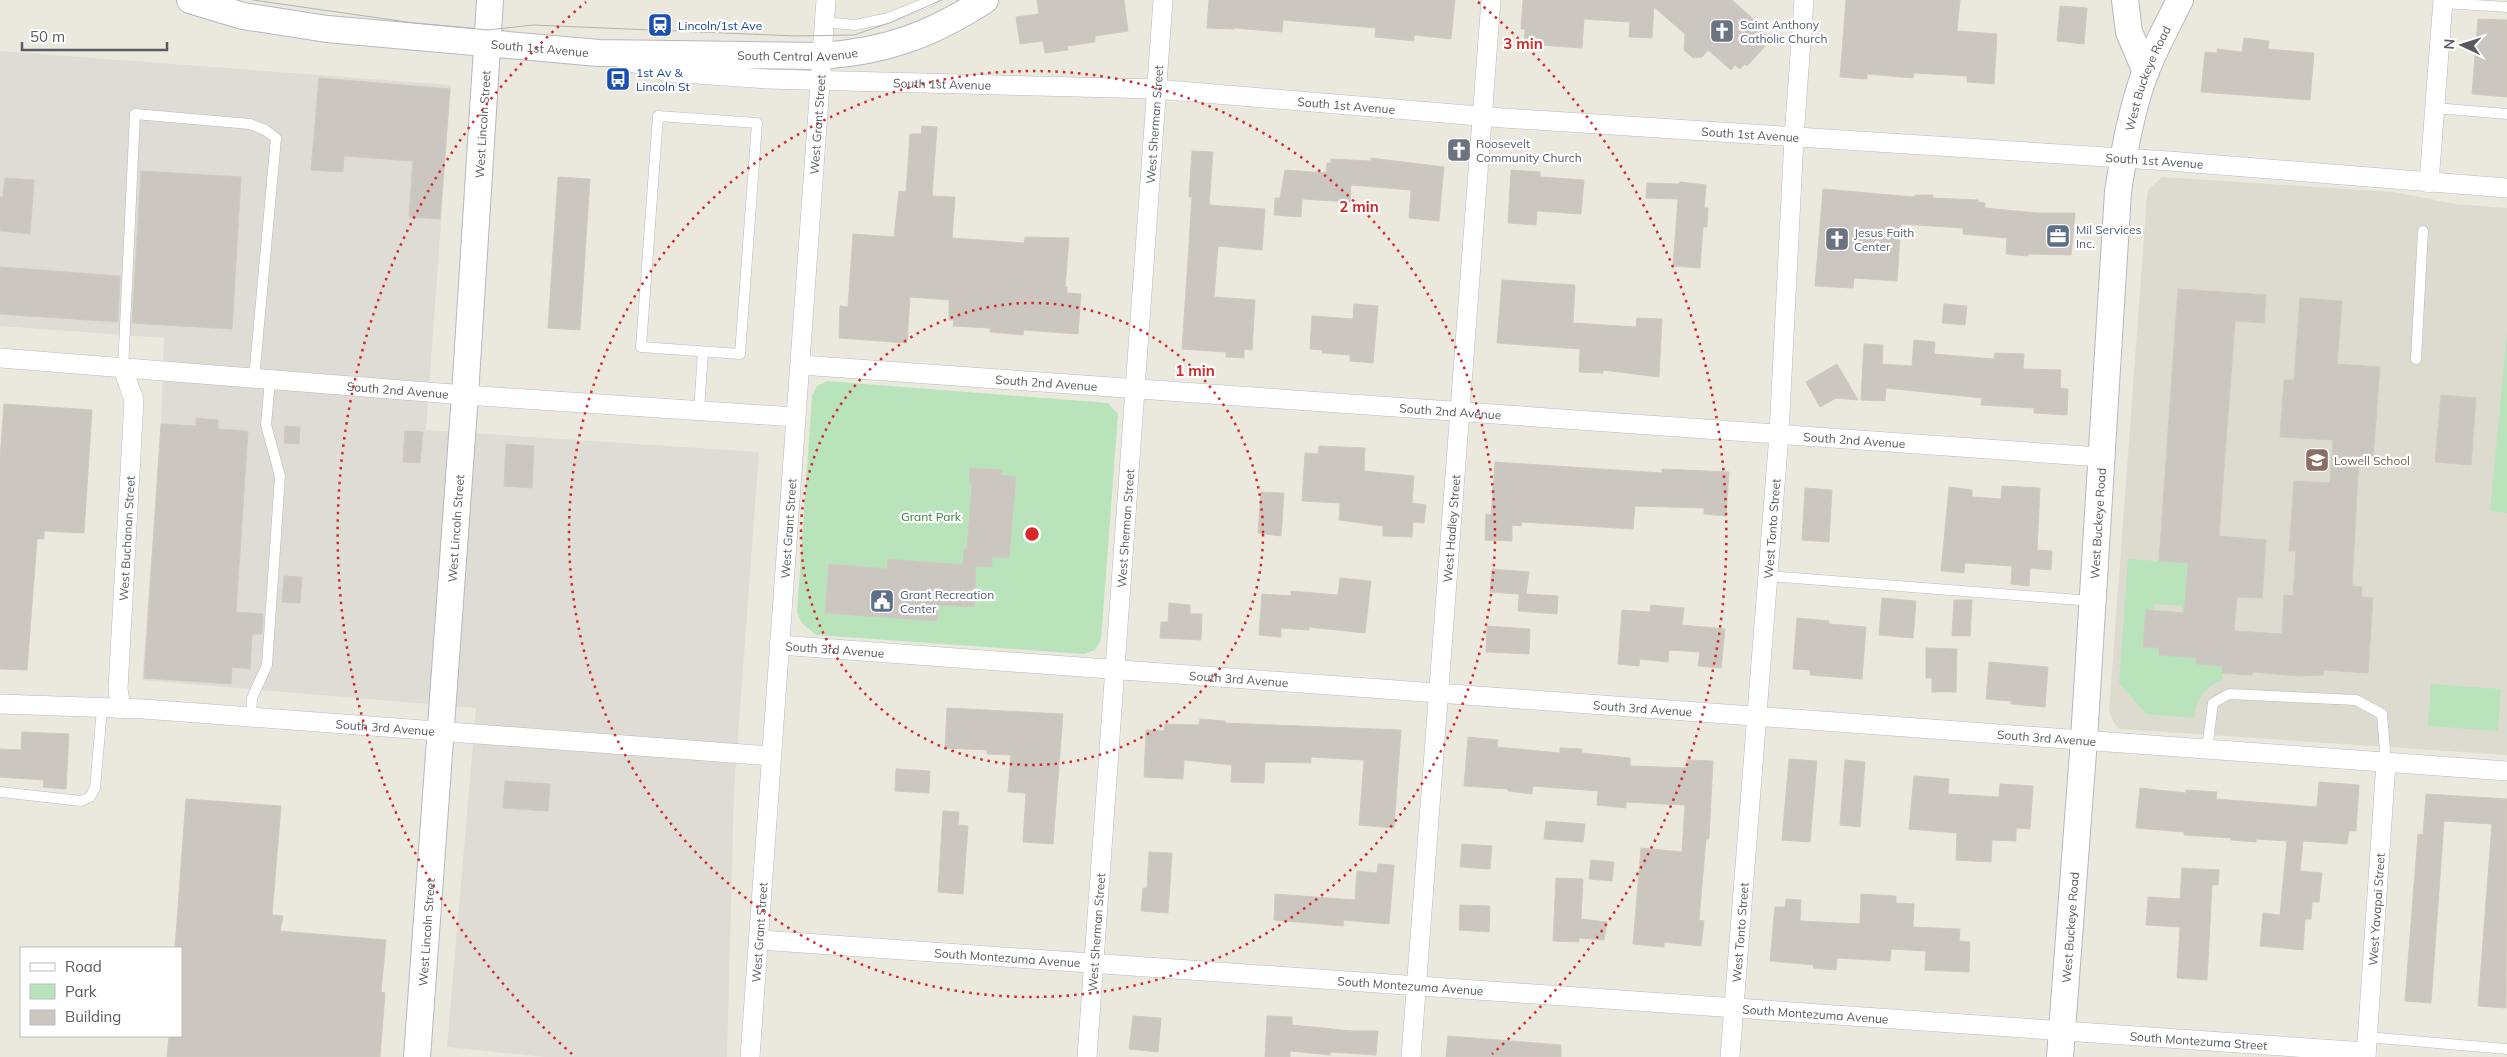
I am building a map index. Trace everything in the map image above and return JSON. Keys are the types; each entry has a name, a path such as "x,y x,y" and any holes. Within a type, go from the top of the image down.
{"main road":[{"name":"South 1st Avenue","path":"190,0 243,16 328,29 599,54"},
{"name":"West Lincoln Street","path":"417,1057 439,732 465,395 490,0"},
{"name":"South Central Avenue","path":"599,54 821,68 852,54 896,45 952,22 985,0"},
{"path":"2125,0 2129,32 2146,72"},
{"name":"West Buckeye Road","path":"2060,1057 2084,739 2100,456 2118,202 2123,159 2134,109 2146,72 2180,0"}],"street":[{"name":"West Grant Street","path":"750,1057 760,940 771,756 795,417 801,365 826,0"},
{"name":"West Sherman Street","path":"1087,1057 1163,0"},
{"name":"West Hadley Street","path":"1411,1057 1436,693 1461,412 1491,0"},
{"name":"West Tonto Street","path":"1730,1057 1779,434 1794,138 1804,0"},
{"path":"2430,183 2443,2"},
{"name":"South 1st Avenue","path":"821,68 1156,89 1483,117 2123,159 2507,188"},
{"name":"South 2nd Avenue","path":"0,358 465,395 795,417"},
{"name":"South 2nd Avenue","path":"801,365 1136,390 2100,456"},
{"name":"West Buchanan Street","path":"121,709 118,689 134,400 123,369"},
{"name":"South 3rd Avenue","path":"779,645 2507,771"},
{"name":"South 3rd Avenue","path":"0,704 251,717 771,756"},
{"name":"West Yavapai Street","path":"2366,1049 2386,762"},
{"name":"South Montezuma Avenue","path":"760,940 2062,1030"},
{"name":"South Montezuma Street","path":"2062,1030 2366,1049"}],"lane":[{"path":"824,22 855,25 890,18 933,0"},
{"path":"2443,2 2507,7"},
{"path":"2435,108 2507,114"},
{"path":"123,369 135,114 250,124 265,130 276,138 262,379 266,425 280,476 267,665 252,698 251,717"},
{"path":"658,116 757,123 740,354 703,352 641,347 658,116"},
{"path":"2416,359 2423,231"},
{"path":"699,411 703,352"},
{"path":"1767,576 2092,602"},
{"path":"2207,748 2214,703 2229,694 2356,700 2382,714 2386,762"},
{"path":"0,792 81,801 90,797 95,788 102,709"},
{"path":"2366,1049 2507,1049"}],"shaded area":[{"path":"0,51 451,85 426,430 759,452 734,791 727,1057 544,1057 447,1047 476,708 142,680 161,428 164,338 0,326"},
{"name":"Lowell School","path":"2162,177 2394,192 2455,204 2507,208 2507,755 2120,729 2114,723 2109,712 2147,196 2149,189"}],"green space":[{"path":"2507,333 2507,513 2490,511"},
{"name":"Grant Park","path":"827,381 1108,403 1118,414 1101,640 1095,650 1084,654 816,635 802,623 797,612 812,396 817,386"},
{"path":"2128,559 2188,563 2185,593 2209,595 2202,614 2182,613 2182,606 2154,604 2159,655 2196,657 2196,664 2223,666 2222,680 2202,694 2194,718 2146,714 2119,683"},
{"path":"2431,684 2501,689 2498,731 2428,726"}],"building":[{"path":"1037,0 1124,0 1128,31 1095,36 1095,42 1067,46 1068,50 1045,53 1043,41 1020,44 1016,17 1039,14"},
{"path":"1209,0 1455,0 1451,39 1414,35 1414,41 1375,37 1376,28 1283,20 1282,32 1207,28"},
{"path":"1523,0 1732,0 1759,24 1757,27 1768,37 1763,43 1766,45 1747,66 1745,64 1740,69 1735,65 1731,70 1708,50 1702,57 1693,58 1684,50 1685,34 1654,7 1652,38 1629,37 1630,22 1584,19 1582,48 1524,44 1525,29 1521,29"},
{"path":"1846,0 1960,0 1957,31 1997,34 1994,84 1967,82 1967,76 1914,73 1913,78 1867,74 1867,79 1840,77"},
{"path":"2060,6 2087,8 2084,44 2057,41"},
{"path":"2478,19 2507,20 2507,97 2472,94"},
{"path":"2244,38 2269,41 2268,49 2314,53 2310,100 2201,92 2205,52 2217,53 2217,49 2242,52"},
{"path":"319,78 450,89 440,219 409,217 413,161 344,156 343,172 311,170"},
{"path":"922,126 937,127 932,196 955,197 952,238 1024,243 1025,237 1069,238 1065,287 1067,287 1067,293 1081,294 1078,334 1024,330 1023,335 990,332 990,328 953,326 954,320 949,320 949,300 910,297 907,343 839,338 840,306 848,307 853,234 894,237 899,191 906,192 910,134 921,134"},
{"path":"1192,151 1213,152 1209,205 1265,209 1262,250 1218,246 1214,297 1255,300 1252,350 1244,349 1244,358 1226,357 1226,352 1182,349 1192,197 1189,197"},
{"path":"1371,158 1444,167 1439,221 1409,218 1411,190 1351,185 1350,202 1302,199 1301,217 1274,215 1275,198 1280,198 1285,170 1326,173 1327,163 1331,163 1331,159 1371,161"},
{"path":"1511,170 1540,172 1540,177 1584,180 1581,214 1537,211 1536,225 1508,223"},
{"path":"141,171 241,177 232,329 132,323"},
{"path":"558,177 590,179 580,330 548,328"},
{"path":"5,178 34,180 30,234 0,231 0,197 3,197"},
{"path":"1680,182 1706,185 1704,208 1708,208 1707,227 1703,227 1700,268 1673,266 1678,199 1646,198 1647,183 1679,184"},
{"path":"1823,189 1914,197 1915,195 1933,195 1933,198 1978,200 1978,202 1985,203 1985,208 2037,213 2075,213 2071,255 2028,254 2028,256 2006,254 2007,238 1963,234 1963,228 1901,224 1897,281 1854,278 1853,288 1815,286"},
{"path":"0,267 120,276 118,322 0,314"},
{"path":"1502,280 1575,285 1573,323 1636,327 1637,318 1662,319 1659,377 1603,370 1603,373 1579,372 1580,349 1497,343"},
{"path":"2178,289 2266,295 2264,323 2235,321 2219,536 2266,540 2262,598 2237,597 2234,631 2282,634 2284,595 2293,596 2296,551 2289,551 2294,481 2330,483 2333,440 2280,437 2284,380 2294,380 2300,298 2342,301 2337,364 2380,367 2373,457 2359,456 2352,586 2362,587 2361,597 2373,598 2368,673 2324,670 2323,675 2298,676 2253,672 2252,675 2222,673 2223,666 2196,664 2196,658 2159,655 2159,648 2143,647 2146,610 2184,613 2188,563 2159,561"},
{"path":"1354,304 1378,306 1373,363 1350,361 1350,355 1322,353 1323,350 1310,349 1312,316 1353,319"},
{"path":"1944,304 1967,306 1965,325 1942,323"},
{"path":"1914,340 1935,342 1934,354 1994,359 1995,353 2024,354 2023,369 2061,370 2060,388 2068,389 2067,415 2034,413 2034,408 1981,405 1982,398 1886,388 1885,401 1861,400 1864,344 1883,345 1882,364 1912,366"},
{"path":"1837,364 1858,400 1836,398 1820,407 1806,382"},
{"path":"2441,395 2476,398 2471,465 2435,462"},
{"path":"4,404 92,410 84,533 44,531 44,539 37,539 27,670 0,669 0,459"},
{"path":"196,418 218,420 218,429 248,431 236,612 263,614 262,634 252,634 250,669 232,667 231,684 144,678 161,424 196,426"},
{"path":"285,426 300,427 299,444 284,443"},
{"path":"405,431 423,432 420,463 403,462"},
{"path":"506,444 534,446 532,488 504,486"},
{"path":"1319,446 1365,448 1364,471 1414,476 1412,503 1426,505 1424,523 1413,522 1412,537 1383,536 1383,526 1339,520 1340,503 1302,501 1305,453 1318,454"},
{"path":"1495,462 1662,473 1662,469 1729,472 1726,516 1704,514 1704,508 1635,506 1633,529 1522,522 1521,526 1512,525 1512,541 1485,540 1486,514 1491,515"},
{"path":"970,468 1002,470 1001,475 1016,477 1009,558 992,557 992,567 976,566 974,607 938,605 937,621 825,613 829,564 887,569 888,559 963,565 964,549 967,549 972,483 969,483"},
{"path":"2002,486 2040,488 2037,550 2052,551 2051,570 2030,568 2029,586 2011,584 2012,566 1965,563 1964,573 1941,571 1949,487 1972,490 1972,497 2001,499"},
{"path":"1805,488 1832,490 1829,542 1802,540"},
{"path":"1261,492 1284,493 1281,536 1258,533"},
{"path":"1492,569 1529,572 1526,594 1558,596 1557,614 1518,611 1519,594 1490,592"},
{"path":"284,576 302,577 300,603 282,602"},
{"path":"1340,578 1371,581 1365,633 1309,627 1309,630 1281,628 1281,637 1259,635 1262,594 1291,596 1291,591 1338,595"},
{"path":"1882,598 1916,601 1913,638 1879,635"},
{"path":"1954,600 1972,600 1970,636 1952,636"},
{"path":"1169,603 1190,605 1190,614 1202,614 1201,640 1160,638 1161,622 1168,622"},
{"path":"1651,605 1684,608 1682,625 1725,629 1721,668 1698,666 1700,652 1669,650 1668,662 1640,659 1639,666 1618,664 1622,610 1650,612"},
{"path":"1797,618 1829,621 1829,624 1866,627 1862,679 1810,675 1810,670 1793,669"},
{"path":"1487,626 1530,629 1529,654 1486,652"},
{"path":"1926,648 1957,649 1956,692 1932,692 1932,678 1926,678"},
{"path":"1989,662 2048,667 2045,707 2011,704 2011,701 1986,699"},
{"path":"947,708 1063,714 1053,844 1023,842 1026,793 1008,792 1011,755 987,754 987,750 945,748"},
{"path":"1200,719 1225,721 1225,723 1401,730 1394,828 1359,825 1364,760 1311,757 1311,763 1265,762 1264,783 1231,782 1232,765 1184,760 1183,779 1144,777 1146,730 1164,731 1165,724 1199,725"},
{"path":"22,732 69,734 66,789 43,787 44,780 0,777 0,749 21,750"},
{"path":"1468,737 1498,740 1497,747 1560,753 1560,748 1582,749 1582,753 1630,758 1630,766 1687,768 1687,760 1713,761 1709,839 1706,839 1699,920 1704,921 1701,946 1664,942 1664,947 1633,944 1641,848 1682,852 1685,805 1626,802 1626,808 1597,805 1598,791 1533,786 1532,794 1508,791 1508,789 1464,786"},
{"path":"1789,759 1817,761 1810,842 1782,840"},
{"path":"1845,760 1865,762 1860,827 1840,825"},
{"path":"896,769 930,771 929,793 895,791"},
{"path":"1914,776 1949,779 1948,794 1999,797 2000,784 2033,786 2030,829 2016,828 2016,841 1992,840 1991,862 1956,860 1957,833 1909,829"},
{"path":"505,781 550,784 548,811 503,808"},
{"path":"2319,782 2359,785 2356,831 2349,831 2347,844 2303,841 2300,871 2322,873 2319,902 2312,902 2311,919 2305,919 2303,950 2260,946 2263,913 2280,915 2287,841 2256,839 2256,842 2231,840 2231,838 2184,835 2184,832 2136,828 2140,788 2186,793 2186,790 2217,792 2216,799 2317,807"},
{"path":"2426,794 2507,799 2506,1008 2478,1006 2492,824 2444,821 2431,1003 2405,1001 2418,834 2423,835"},
{"path":"186,799 281,806 272,915 283,916 280,931 386,940 381,992 385,993 380,1057 167,1057 169,1037 182,1037 182,947 175,947"},
{"path":"943,811 959,812 958,825 968,826 963,894 938,892"},
{"path":"1546,821 1585,824 1583,842 1544,839"},
{"path":"1462,844 1492,846 1490,869 1460,867"},
{"path":"1149,852 1172,853 1168,913 1141,911 1143,888 1147,888"},
{"path":"1591,860 1614,862 1612,881 1589,879"},
{"path":"1378,864 1394,865 1389,924 1344,920 1343,926 1274,920 1275,894 1355,900 1357,871 1377,873"},
{"path":"2182,868 2219,870 2218,885 2212,885 2207,980 2177,978 2180,927 2146,925 2148,897 2180,899"},
{"path":"1556,878 1583,879 1581,919 1607,922 1604,940 1579,938 1579,942 1553,941"},
{"path":"1861,894 1896,896 1896,903 1914,904 1913,927 1960,929 1959,941 1970,942 1969,972 1925,970 1926,951 1891,949 1890,961 1837,958 1836,970 1813,968 1814,965 1770,961 1775,907 1785,907 1786,899 1801,900 1800,921 1860,924"},
{"path":"1460,905 1490,906 1489,932 1459,930"},
{"path":"1133,1016 1161,1018 1158,1052 1129,1049"},
{"path":"1267,1016 1292,1017 1292,1025 1352,1031 1378,1031 1376,1055 1330,1052 1330,1055 1290,1051 1290,1057 1265,1057"},
{"path":"1448,1036 1561,1045 1561,1057 1446,1057"}],"tram line":[{"path":"253,0 414,23 488,30 533,25 795,36 854,35 889,23 942,0"}],"place":[{"name":"Lincoln/1st Ave","path":"660,25"},
{"name":"Saint Anthony Catholic Church","path":"1722,31"},
{"name":"1st Av & Lincoln St","path":"618,79"},
{"name":"Roosevelt Community Church","path":"1459,150"},
{"name":"Mil Services Inc.","path":"2058,236"},
{"name":"Jesus Faith Center","path":"1837,239"},
{"name":"Lowell School","path":"2317,460"},
{"name":"Grant Recreation Center","path":"882,601"}]}
